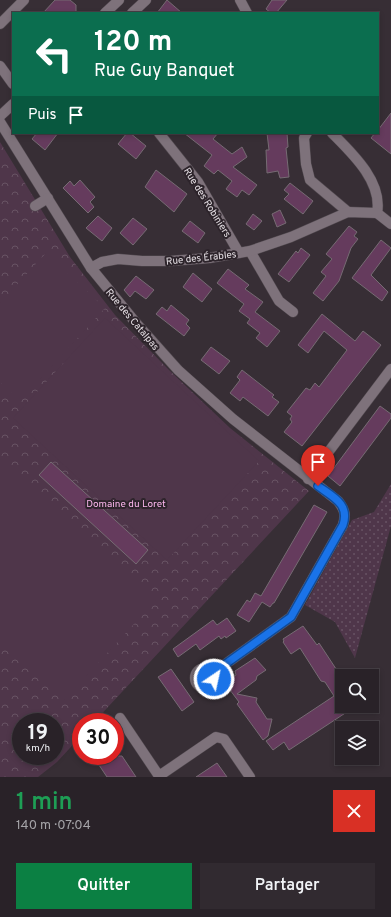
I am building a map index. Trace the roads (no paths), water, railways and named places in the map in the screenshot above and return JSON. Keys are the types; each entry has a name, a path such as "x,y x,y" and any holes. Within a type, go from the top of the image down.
{"street":[{"path":"0,24 24,0"},
{"path":"107,12 119,0"},
{"path":"133,12 146,0"},
{"path":"240,0 246,12"},
{"path":"0,66 12,83"},
{"path":"0,116 12,105"},
{"name":"Rue des Catalpas","path":"0,122 11,132"},
{"name":"Rue des Catalpas","path":"12,134 48,198 92,268 136,323 178,370 233,419 338,501 344,508 346,517 343,525 291,617 213,673"},
{"name":"Rue des Robiniers","path":"160,134 198,182 239,253"},
{"path":"307,134 304,138 306,164 310,180 348,212"},
{"path":"333,134 364,169 374,190 378,204 377,213 391,224"},
{"path":"35,206 48,198"},
{"name":"Rue des Érables","path":"92,268 102,262 118,260 170,261 209,258 250,251 291,237 348,212 377,213"},
{"path":"250,251 279,300 293,312"},
{"path":"308,479 391,369"},
{"path":"124,724 159,776 216,737 224,739 250,777"}],"park label":[{"name":"Domaine du Loret","path":"126,503"}]}
